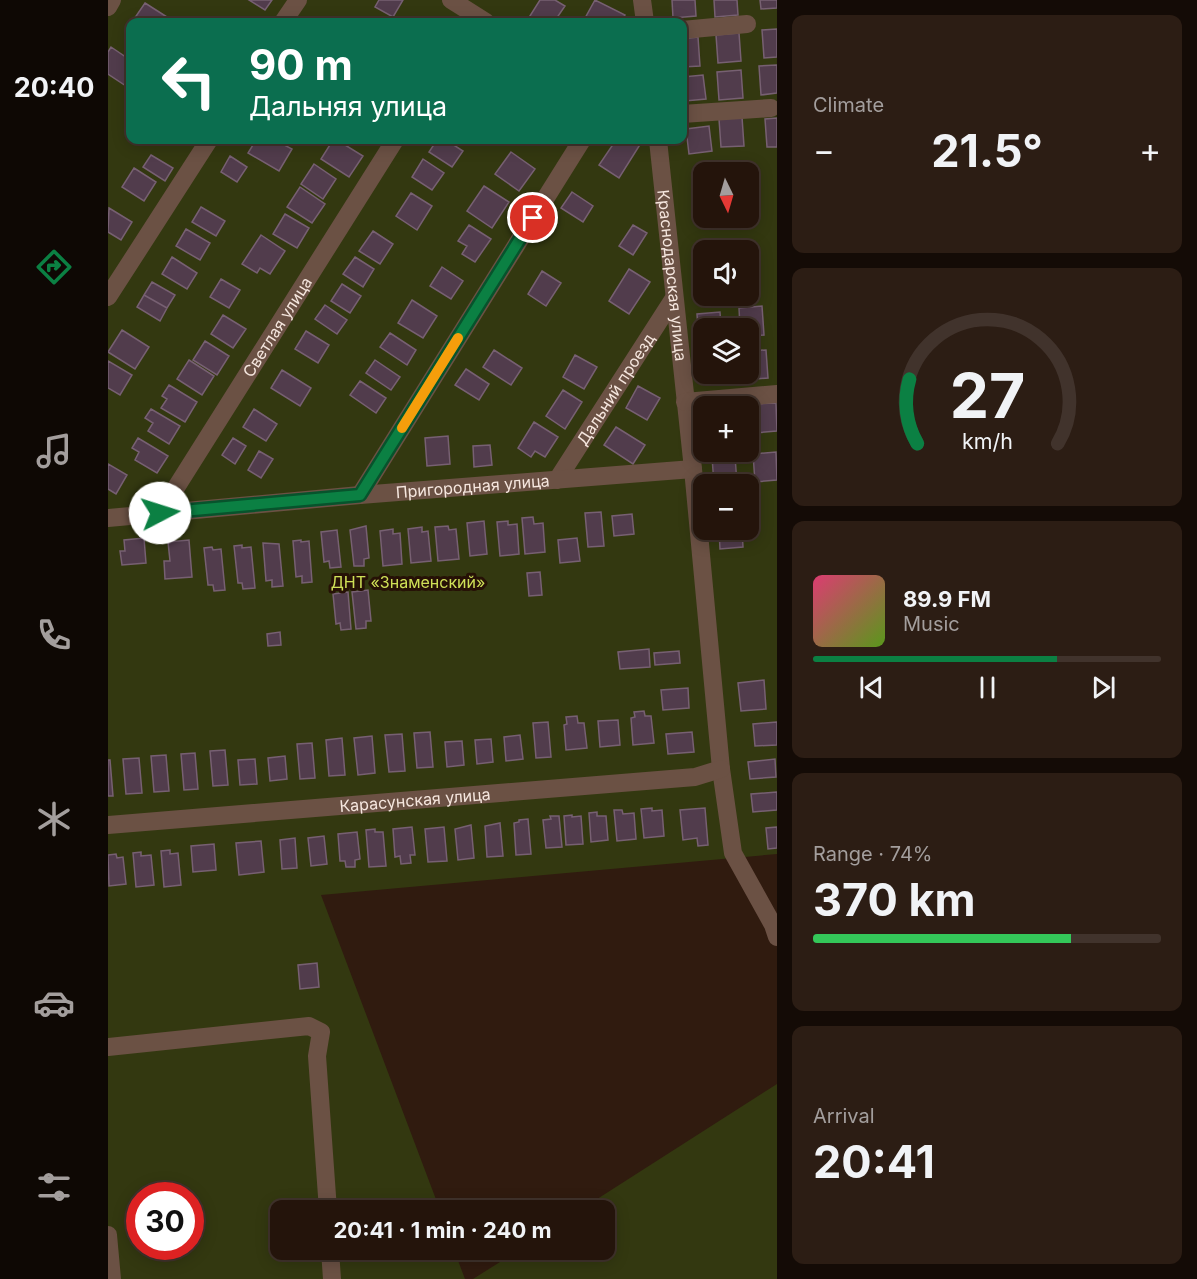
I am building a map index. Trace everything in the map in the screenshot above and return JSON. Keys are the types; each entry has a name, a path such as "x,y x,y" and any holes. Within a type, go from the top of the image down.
{"street":[{"path":"108,7 112,0"},
{"path":"286,18 298,0"},
{"path":"451,0 474,18"},
{"path":"642,0 644,18"},
{"path":"687,30 747,24"},
{"path":"687,114 771,108"},
{"path":"108,297 206,144"},
{"name":"Светлая улица","path":"160,513 392,144"},
{"path":"360,495 579,144"},
{"name":"Краснодарская улица","path":"658,144 693,469 721,769 733,854 773,925 777,937"},
{"name":"Дальний проезд","path":"557,480 674,298"},
{"path":"685,402 777,394"},
{"name":"Пригородная улица","path":"108,518 360,495 693,469"},
{"name":"Карасунская улица","path":"108,825 695,777 721,769"},
{"path":"108,1047 309,1026 321,1032 317,1056 327,1200"},
{"path":"108,1235 112,1279"},
{"path":"331,1260 332,1279"}],"green space":[{"name":"ДНТ «Знаменский»","path":"108,0 777,0 777,854 321,895 436,1200 270,1200 270,1260 458,1260 465,1279 108,1279"},
{"path":"777,1084 777,1279 473,1279 503,1260 615,1260 615,1200 596,1200"}],"building":[{"path":"249,0 272,0 265,10"},
{"path":"379,0 403,0 393,17 375,7"},
{"path":"540,0 555,0 565,6 557,18 529,18"},
{"path":"595,0 625,15 623,18 585,18"},
{"path":"672,0 695,0 696,16 673,18"},
{"path":"714,0 737,0 738,15 715,17"},
{"path":"760,0 777,0 777,8 761,9"},
{"path":"145,3 167,17 166,18 135,18"},
{"path":"777,29 777,57 764,58 762,30"},
{"path":"739,33 741,61 718,63 716,35"},
{"path":"698,37 700,66 687,67 687,38"},
{"path":"111,47 126,57 126,86 108,74 108,52"},
{"path":"777,65 777,93 761,95 759,66"},
{"path":"741,70 743,98 719,100 717,72"},
{"path":"703,75 706,99 687,101 687,77"},
{"path":"742,117 744,146 721,147 719,119"},
{"path":"777,118 777,147 767,147 765,119"},
{"path":"709,126 712,151 689,154 687,129"},
{"path":"254,144 283,144 292,149 279,171 248,153"},
{"path":"330,144 344,144 363,156 349,177 321,159"},
{"path":"434,144 452,144 463,151 452,167 429,152"},
{"path":"613,144 640,144 619,178 599,165"},
{"path":"511,152 535,169 519,191 495,174"},
{"path":"151,155 173,168 165,181 143,167"},
{"path":"230,156 247,167 237,182 221,172"},
{"path":"423,159 444,173 432,190 412,177"},
{"path":"314,164 336,179 323,199 301,184"},
{"path":"134,168 156,182 144,201 122,187"},
{"path":"484,186 509,202 492,228 467,211"},
{"path":"300,187 325,204 312,223 287,207"},
{"path":"572,192 593,206 583,222 561,208"},
{"path":"411,193 432,206 417,230 396,216"},
{"path":"201,207 225,221 216,236 192,222"},
{"path":"109,208 132,222 121,240 108,232"},
{"path":"285,214 309,228 297,248 273,234"},
{"path":"469,225 491,239 475,262 462,254 467,246 458,241"},
{"path":"633,225 647,233 633,255 619,246"},
{"path":"186,229 210,243 200,260 176,246"},
{"path":"373,231 393,244 380,264 359,251"},
{"path":"261,235 285,251 270,274 260,268 257,273 242,264"},
{"path":"172,257 197,273 187,289 162,274"},
{"path":"355,257 374,269 363,287 343,274"},
{"path":"442,267 463,281 451,299 430,286"},
{"path":"629,269 650,282 629,314 609,301"},
{"path":"542,271 561,283 546,306 528,294"},
{"path":"221,279 240,290 229,308 210,297"},
{"path":"152,282 175,295 167,308 144,295"},
{"path":"342,284 361,296 350,313 331,301"},
{"path":"144,295 167,308 160,321 137,307"},
{"path":"412,300 437,316 423,338 398,323"},
{"path":"325,305 347,320 337,334 315,319"},
{"path":"762,306 764,335 759,335 759,318 740,318 739,308"},
{"path":"720,312 720,318 697,318 697,314"},
{"path":"223,315 246,329 233,348 211,334"},
{"path":"122,330 149,347 135,369 108,352"},
{"path":"306,331 329,345 318,363 295,349"},
{"path":"390,333 416,350 407,365 380,347"},
{"path":"205,341 229,356 217,375 193,360"},
{"path":"494,350 522,368 511,385 483,367"},
{"path":"759,350 766,350 768,378 759,379"},
{"path":"575,355 597,367 584,389 563,377"},
{"path":"189,360 214,376 202,395 177,379"},
{"path":"375,360 400,377 391,390 366,373"},
{"path":"108,361 132,375 120,395 108,388"},
{"path":"466,369 489,384 479,400 455,385"},
{"path":"282,370 311,388 300,406 271,388"},
{"path":"360,381 386,398 376,413 350,395"},
{"path":"169,385 197,402 185,422 161,408 167,399 162,396"},
{"path":"638,386 660,398 647,420 626,408"},
{"path":"563,390 582,402 565,429 546,416"},
{"path":"776,403 777,431 759,433 759,404"},
{"path":"151,409 180,426 169,444 148,431 153,423 145,418"},
{"path":"254,409 277,424 266,441 243,427"},
{"path":"534,422 558,437 545,457 535,451 531,457 518,448"},
{"path":"616,427 645,445 633,464 604,445"},
{"path":"448,436 450,464 427,466 425,438"},
{"path":"138,438 168,456 157,473 135,460 139,452 132,448"},
{"path":"233,438 246,446 235,464 222,455"},
{"path":"490,445 492,465 474,467 473,446"},
{"path":"259,451 273,459 261,478 248,470"},
{"path":"776,452 777,480 759,482 759,474 754,474 754,462 759,462 759,453"},
{"path":"712,462 735,462 736,474 713,474"},
{"path":"108,464 127,475 116,494 108,489"},
{"path":"601,512 604,546 588,547 585,513"},
{"path":"632,514 634,534 614,536 612,516"},
{"path":"533,517 534,524 543,523 545,552 525,554 522,518"},
{"path":"484,521 487,554 470,556 467,523"},
{"path":"508,521 508,525 517,524 519,554 500,556 497,522"},
{"path":"366,526 369,558 364,559 364,566 354,566 350,530"},
{"path":"448,526 449,530 456,529 459,559 438,561 435,527"},
{"path":"422,527 422,532 428,531 431,561 411,563 408,529"},
{"path":"393,529 393,534 400,533 402,564 383,566 380,531"},
{"path":"337,530 341,567 330,568 329,561 324,562 321,532"},
{"path":"144,538 146,563 122,565 120,551 125,551 124,540"},
{"path":"577,538 580,561 560,563 558,540"},
{"path":"189,540 192,577 165,579 164,561 170,561 168,542"},
{"path":"301,540 301,542 309,541 312,582 302,583 302,576 296,577 293,541"},
{"path":"720,540 743,540 743,547 720,549"},
{"path":"263,543 279,544 283,586 272,587 272,580 266,581"},
{"path":"242,545 242,548 251,547 255,588 243,589 242,583 238,583 234,546"},
{"path":"212,547 213,550 221,549 225,590 214,591 213,585 208,585 204,548"},
{"path":"540,572 542,595 529,596 527,573"},
{"path":"368,590 371,621 366,621 366,628 356,629 352,592"},
{"path":"348,592 351,629 341,630 340,623 336,624 333,594"},
{"path":"280,632 281,645 268,646 267,634"},
{"path":"649,649 650,667 620,669 618,652"},
{"path":"679,651 680,663 655,665 654,653"},
{"path":"764,680 766,709 741,711 738,683"},
{"path":"688,688 689,708 663,710 661,690"},
{"path":"644,711 645,716 651,716 654,743 633,745 631,718 635,717 634,712"},
{"path":"577,716 578,723 584,723 587,748 566,750 564,725 567,724 566,717"},
{"path":"618,720 620,745 600,747 598,721"},
{"path":"548,722 551,757 536,758 533,723"},
{"path":"777,722 777,745 755,746 753,724"},
{"path":"430,732 433,767 417,768 414,733"},
{"path":"692,732 694,752 668,754 666,734"},
{"path":"402,734 405,771 389,772 385,735"},
{"path":"520,735 523,759 506,761 504,737"},
{"path":"372,736 375,773 358,775 354,738"},
{"path":"342,738 345,775 329,776 326,740"},
{"path":"491,739 493,762 477,764 475,740"},
{"path":"462,741 464,765 447,767 445,742"},
{"path":"312,743 315,778 300,779 297,744"},
{"path":"225,750 228,785 213,786 210,751"},
{"path":"195,753 198,789 184,790 181,754"},
{"path":"166,755 169,791 154,792 151,756"},
{"path":"285,756 287,779 270,781 268,758"},
{"path":"139,758 142,793 126,794 123,759"},
{"path":"255,759 257,784 240,785 238,760"},
{"path":"775,759 776,777 750,779 748,762"},
{"path":"108,760 110,760 113,796 108,796"},
{"path":"777,792 777,810 753,812 751,794"},
{"path":"652,808 652,811 662,810 664,836 644,838 641,809"},
{"path":"705,808 708,845 698,846 697,838 683,840 680,810"},
{"path":"614,810 622,810 623,814 634,813 636,839 617,841"},
{"path":"597,812 597,816 606,816 608,840 591,842 589,813"},
{"path":"572,815 572,817 581,816 583,844 566,845 564,816"},
{"path":"550,816 559,816 562,847 546,848 543,820 551,819"},
{"path":"528,819 531,854 516,855 514,823"},
{"path":"500,823 503,856 487,857 485,826"},
{"path":"471,825 474,858 458,860 455,829"},
{"path":"412,827 415,855 410,855 411,863 401,864 400,856 395,857 393,829"},
{"path":"444,827 447,861 428,862 425,829"},
{"path":"777,827 777,848 768,849 766,828"},
{"path":"375,829 375,832 383,832 386,866 369,867 366,830"},
{"path":"357,832 360,859 355,860 355,867 346,867 345,861 340,861 338,834"},
{"path":"324,836 327,864 311,866 308,838"},
{"path":"295,838 297,868 282,869 280,840"},
{"path":"261,841 264,872 239,875 236,843"},
{"path":"214,844 216,870 193,872 191,846"},
{"path":"170,850 170,854 178,853 181,885 164,887 161,851"},
{"path":"141,852 141,856 151,855 154,885 136,887 133,853"},
{"path":"116,854 117,858 123,857 126,884 109,886 108,855"},
{"path":"317,963 319,987 300,989 298,965"}],"slow traffic":[{"path":"402,428 458,338"}],"route":[{"path":"160,513 360,495 533,218"}]}
